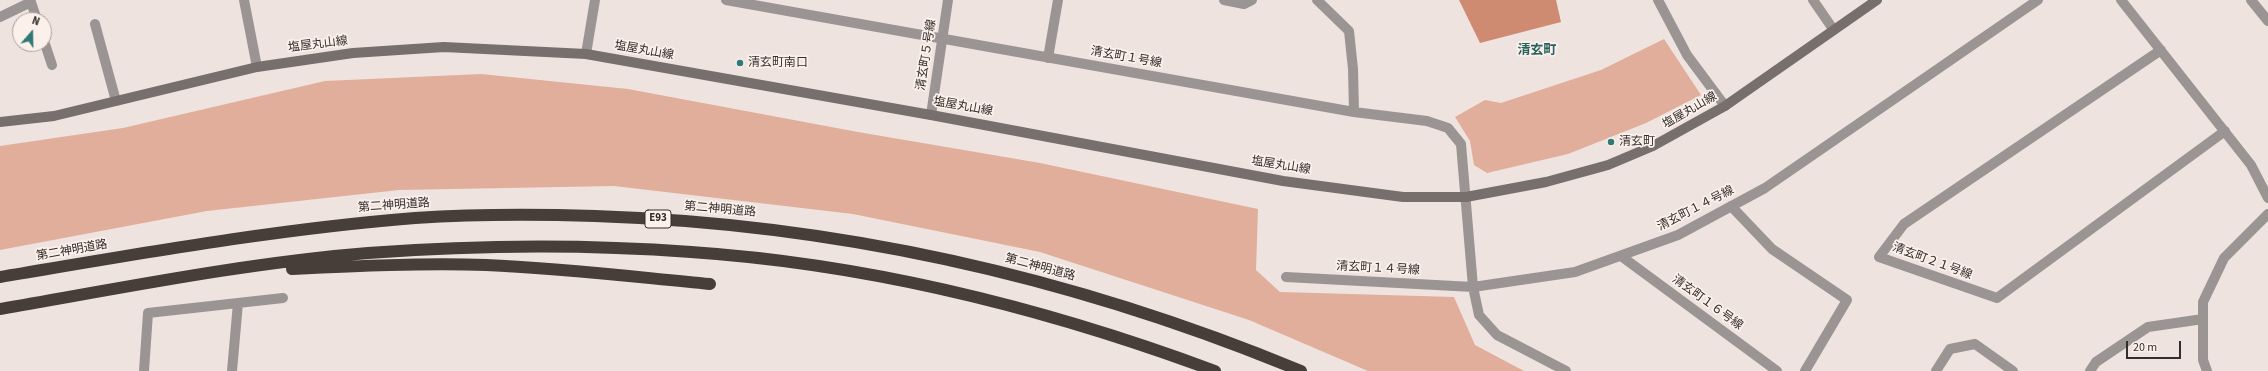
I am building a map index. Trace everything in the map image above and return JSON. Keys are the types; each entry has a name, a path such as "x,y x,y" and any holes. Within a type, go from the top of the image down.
{"highway":[{"name":"第二神明道路","path":"0,277 276,232 419,218 565,215 706,222 785,231 870,244 948,259 1020,276 1105,299 1196,330 1300,371"},
{"path":"0,309 208,274 366,254 458,248 540,246 693,252 833,269 935,288 1090,328 1216,371"},
{"path":"208,274 361,266 485,265 539,268 710,284"}],"street":[{"path":"244,0 257,67"},
{"path":"586,54 595,0"},
{"name":"清玄町１号線","path":"726,0 1354,112 1427,121 1448,128 1461,144 1473,286 1479,315 1497,335 1566,371"},
{"name":"清玄町５号線","path":"931,115 948,0"},
{"path":"1048,58 1058,0"},
{"path":"1224,0 1244,4 1252,0"},
{"path":"1317,0 1349,31 1353,68 1354,112"},
{"path":"1658,0 1687,55 1725,106"},
{"path":"1813,0 1833,29"},
{"name":"塩屋丸山線","path":"0,122 54,116 257,67 353,53 444,47 586,54 931,115 1284,181 1403,197 1466,197 1546,182 1608,165 1665,140 1725,106 1833,29 1877,0"},
{"name":"清玄町１４号線","path":"1286,277 1473,286 1576,272 1621,256 1678,235 1765,188 2038,0"},
{"path":"2121,0 2251,165 2268,198"},
{"path":"2251,0 2268,21"},
{"path":"0,17 31,2 34,12"},
{"path":"95,24 116,101"},
{"name":"清玄町２１号線","path":"2161,50 1904,224 1879,257 1997,298 2225,131"},
{"path":"48,52 52,65"},
{"path":"1731,206 1772,249 1847,300 1805,371"},
{"path":"2207,371 2204,360 2203,302 2224,258 2268,214"},
{"name":"清玄町１６号線","path":"1621,256 1777,371"},
{"path":"144,371 148,313 284,298"},
{"path":"232,371 238,303"},
{"path":"2090,371 2096,362 2148,327 2203,319"},
{"path":"1936,371 1950,349 1975,344 2013,371"}],"shaded area":[{"path":"1459,0 1556,0 1561,22 1480,43"},
{"path":"1664,39 1701,95 1646,123 1568,154 1487,173 1474,165 1470,141 1455,117 1485,100 1501,103 1601,70"},
{"path":"481,74 628,89 858,132 1040,163 1258,209 1256,270 1280,292 1454,297 1475,345 1524,371 1368,371 1249,320 1040,252 853,214 614,186 399,190 207,211 0,250 0,146 123,128 325,81"}],"place":[{"name":"清玄町南口","path":"740,63"},
{"name":"清玄町","path":"1611,142"}],"district":[{"name":"清玄町","path":"1537,51"}]}
